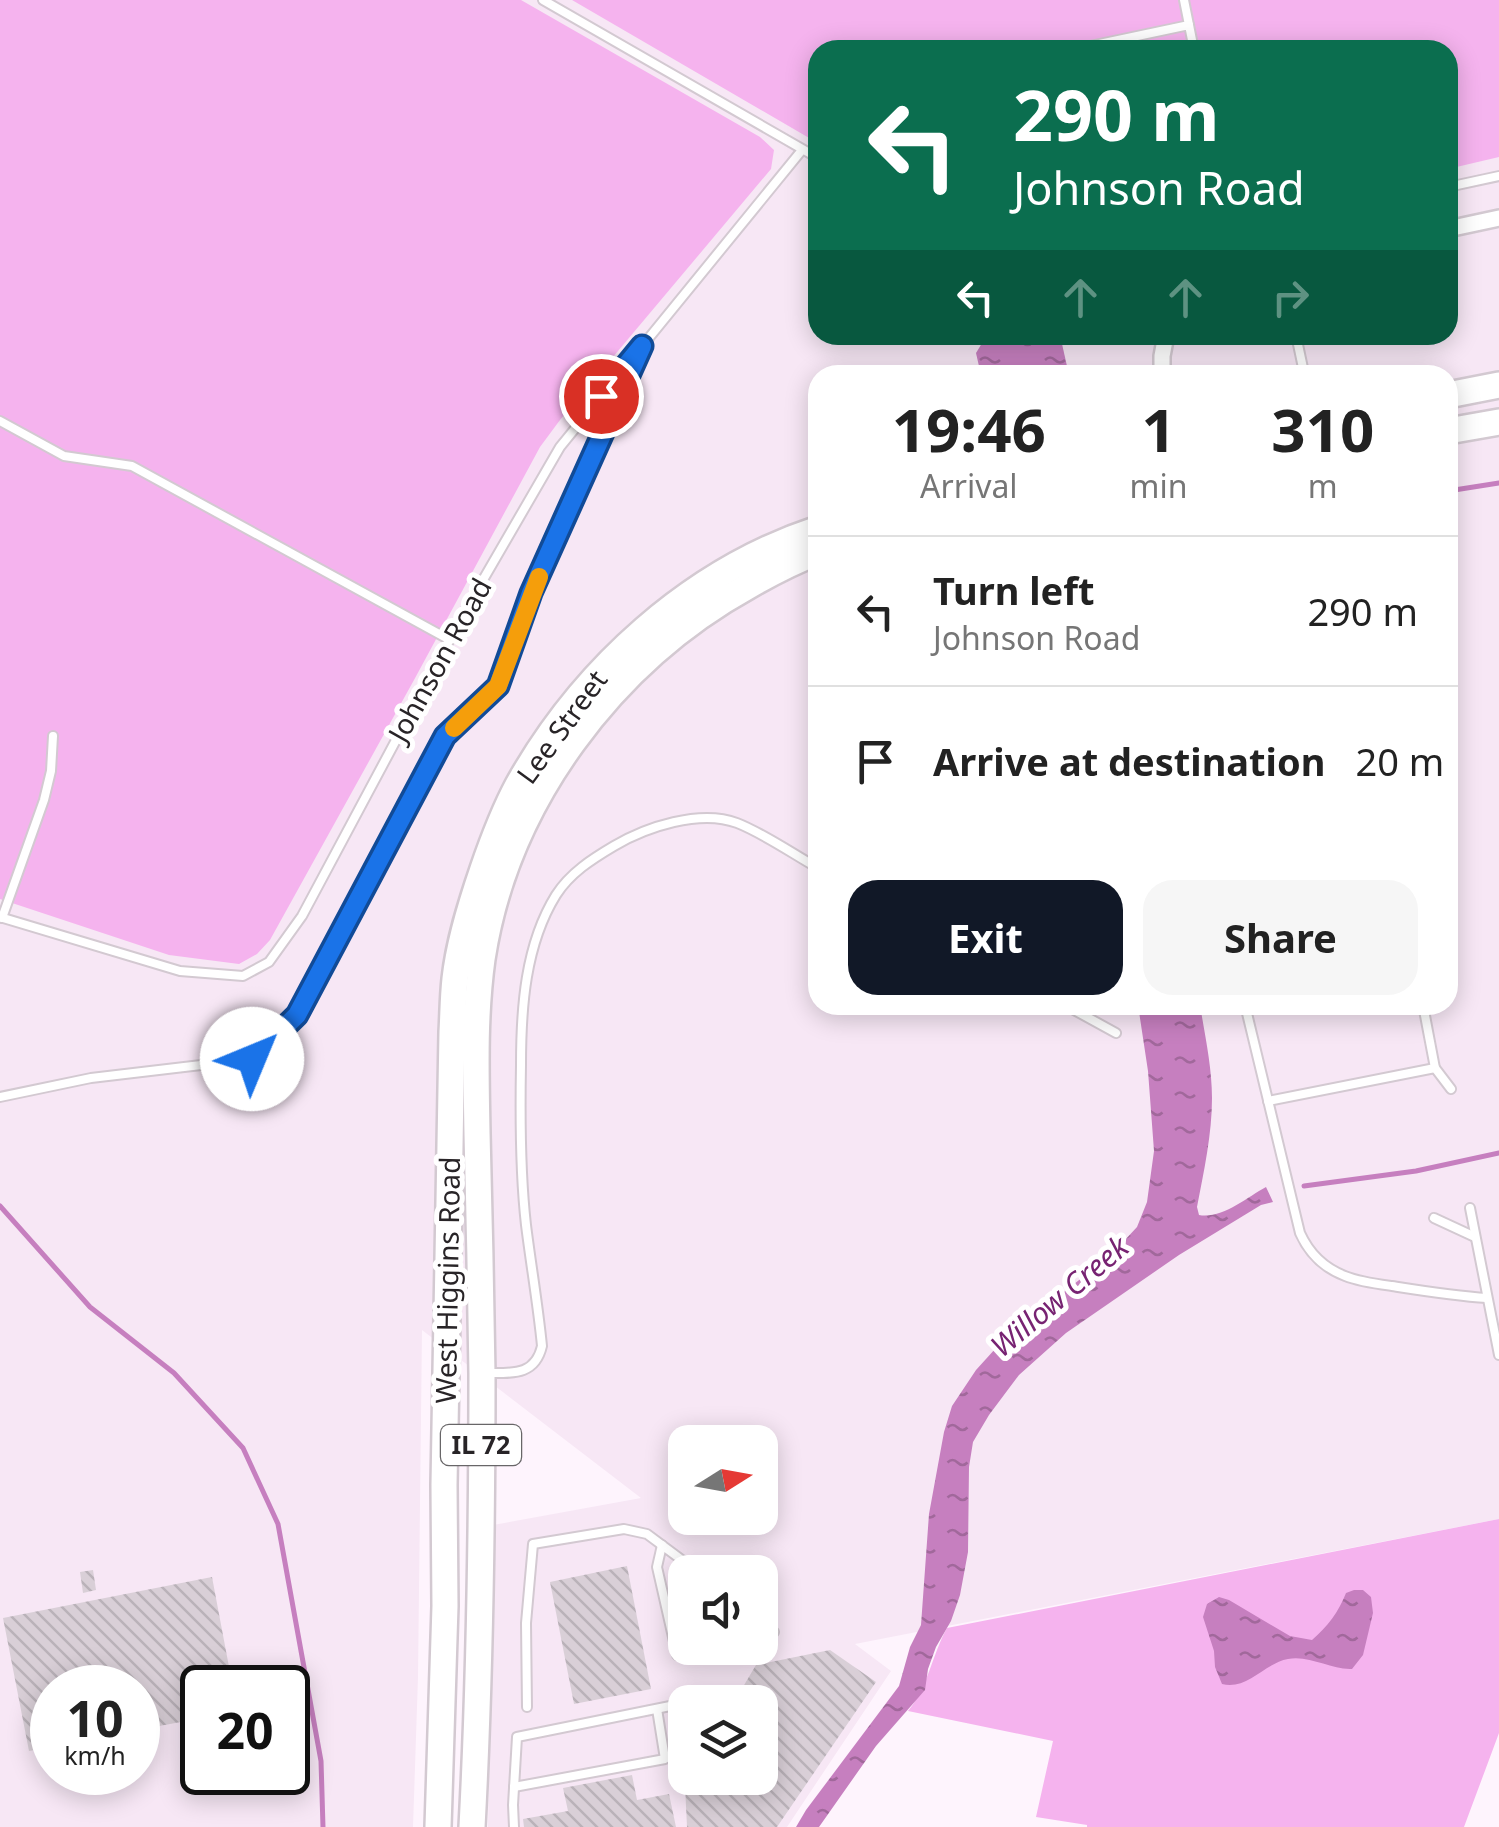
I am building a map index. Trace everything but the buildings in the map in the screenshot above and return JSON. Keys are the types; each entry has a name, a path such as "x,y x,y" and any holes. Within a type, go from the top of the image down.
{"main road":[{"path":"1458,394 1499,386"},
{"path":"1458,428 1499,422"},
{"name":"Lee Street","path":"452,1032 456,977 479,881 517,786 552,731 614,656 683,600 750,558 808,532"},
{"name":"Lee Street","path":"476,1063 483,956 498,897 524,827 570,744 622,682 661,645 732,595 808,556"},
{"name":"West Higgins Road","path":"438,1827 445,1606 452,1032"},
{"name":"West Higgins Road","path":"472,1827 482,1373 476,1063"}],"street":[{"path":"1458,226 1499,218"}],"lane":[{"path":"543,0 808,153"},
{"path":"1184,0 1192,40"},
{"path":"1118,40 1189,25"},
{"name":"Johnson Road","path":"1,917 180,971 243,976 270,962 302,916 450,640 560,447 802,150"},
{"path":"1458,185 1499,176"},
{"path":"0,1096 91,1078 252,1059 297,1015 445,736 498,686 531,593 642,346"},
{"path":"0,421 64,456 132,466 450,640"},
{"path":"1,917 44,800 52,771 53,736"},
{"path":"482,1373 525,1370 539,1359 542,1346 526,1222 520,1108 521,1020 538,933 557,894 582,866 619,843 660,825 701,818 736,822 808,862"},
{"path":"1083,1015 1116,1033"},
{"path":"1248,1015 1300,1234 1308,1250 1344,1276 1488,1298"},
{"path":"1425,1015 1436,1068 1451,1089"},
{"path":"1268,1101 1436,1068"},
{"path":"1470,1208 1498,1355"},
{"path":"1434,1218 1476,1237"},
{"path":"526,1707 526,1623 533,1544 624,1529 647,1534 675,1555"},
{"path":"662,1545 657,1567 668,1615"},
{"path":"514,1827 518,1737 668,1706"},
{"path":"514,1787 665,1759 657,1708"}],"shaded area":[{"path":"0,0 1499,0 1499,1519 855,1644 891,1671 787,1827 488,1827 493,1525 641,1498 422,1330 413,1827 0,1827"},
{"path":"0,0 521,0 760,137 774,150 771,169 540,447 270,940 257,954 239,964 169,955 0,899"},
{"path":"572,0 1499,0 1499,157 1458,167 1458,40 808,40 808,137"},
{"path":"1499,1519 1499,1733 1464,1827 1087,1827 1036,1817 1053,1741 908,1711 947,1628"}],"water":[{"path":"981,345 1062,345 1067,365 979,365 976,353"},
{"name":"Willow Creek","path":"1140,1015 1202,1015 1212,1098 1199,1215 1225,1211 1266,1187 1273,1202 1261,1205 1179,1255 1066,1333 1019,1375 973,1442 968,1552 960,1595 936,1647 925,1690 876,1746 819,1827 796,1827 899,1686 921,1625 929,1514 952,1406 976,1370 1005,1338 1111,1255 1137,1227 1147,1202 1154,1151"},
{"path":"1363,1590 1371,1597 1373,1613 1363,1655 1352,1669 1288,1659 1239,1684 1222,1684 1203,1617 1207,1604 1219,1597 1229,1600 1290,1636 1312,1640 1332,1619 1346,1593"}],"waterway":[{"path":"1458,489 1499,483"},
{"path":"1304,1186 1416,1171 1499,1153"},
{"path":"0,1206 90,1307 174,1373 243,1448 278,1524 321,1761 323,1827"}],"slow traffic":[{"path":"454,728 498,686 539,577"}],"route":[{"path":"252,1059 297,1015 445,736 498,686 531,593 642,346 601,396"}]}
